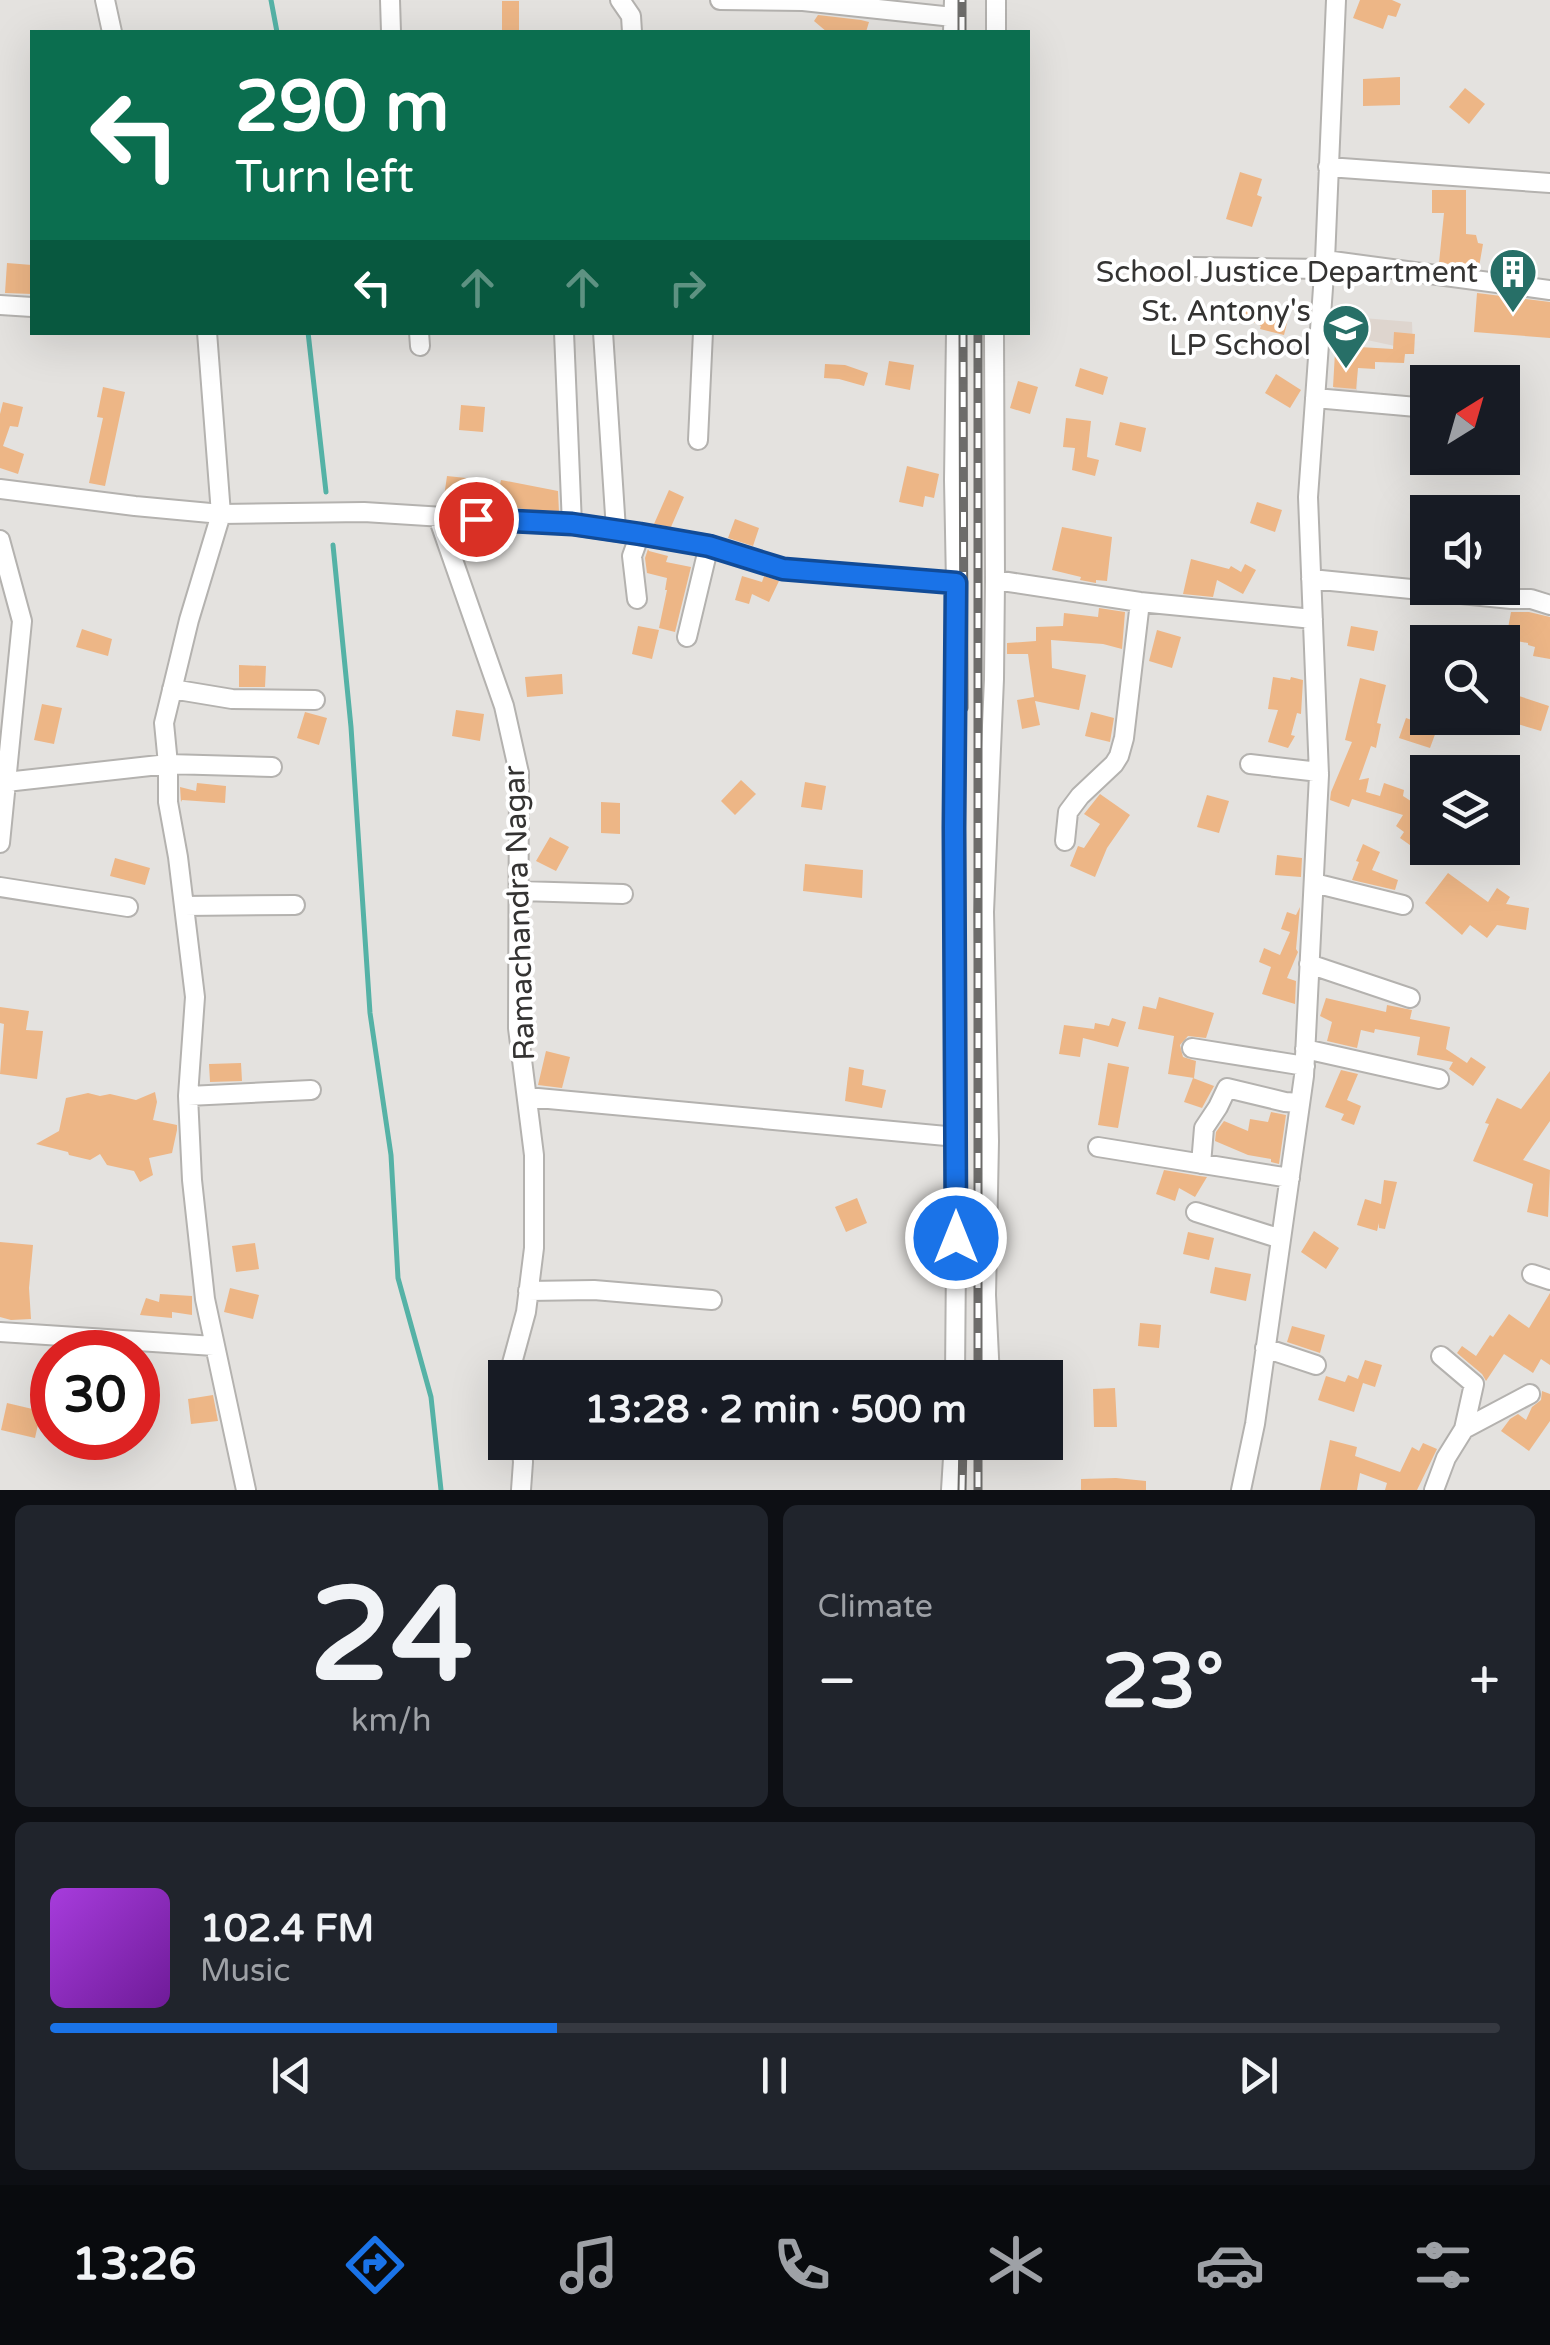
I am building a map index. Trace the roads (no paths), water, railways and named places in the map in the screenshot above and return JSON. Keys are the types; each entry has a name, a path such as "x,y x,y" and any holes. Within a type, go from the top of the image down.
{"street":[{"path":"105,0 112,30"},
{"path":"390,0 390,30"},
{"path":"620,0 631,16 632,30"},
{"path":"720,0 803,1 953,17"},
{"path":"996,0 996,30"},
{"path":"1242,1490 1255,1424 1305,1057 1318,772 1308,496 1336,0"},
{"path":"1328,166 1550,183"},
{"path":"1194,268 1324,264 1550,290"},
{"path":"0,305 30,306"},
{"path":"207,335 221,514 164,723 168,802 195,997 188,1096 200,1260 214,1346 246,1490"},
{"path":"564,335 572,524"},
{"path":"603,335 616,530"},
{"path":"698,440 703,335"},
{"path":"955,1360 956,335"},
{"path":"989,1360 984,912 994,679 994,335"},
{"path":"1315,398 1410,406"},
{"path":"0,490 221,514 364,512 572,524 709,546 783,569 956,583"},
{"name":"Ramachandra Nagar","path":"438,517 504,706 518,773 518,1028 534,1154 534,1248 526,1312 512,1360"},
{"path":"638,599 632,556 640,534"},
{"path":"0,540 22,621 0,843"},
{"path":"687,637 709,546"},
{"path":"1311,579 1531,599 1550,605"},
{"path":"994,580 1140,602 1313,619"},
{"path":"1065,841 1068,812 1119,756 1140,602"},
{"path":"172,688 232,699 315,700"},
{"path":"6,782 168,764 272,767"},
{"path":"1250,764 1318,772"},
{"path":"1314,883 1403,905"},
{"path":"0,887 128,907"},
{"path":"519,891 623,894"},
{"path":"184,906 295,906"},
{"path":"1310,964 1410,998"},
{"path":"1192,1048 1305,1057 1439,1079"},
{"path":"1202,1164 1204,1128 1227,1088 1300,1103"},
{"path":"188,1096 311,1090"},
{"path":"527,1098 957,1137"},
{"path":"1098,1147 1290,1178"},
{"path":"1196,1212 1281,1239"},
{"path":"528,1291 594,1290 712,1300"},
{"path":"0,1332 214,1346"},
{"path":"1266,1348 1316,1365"},
{"path":"1434,1490 1446,1458 1464,1429 1474,1384 1441,1356"},
{"path":"1464,1429 1530,1394"},
{"path":"521,1490 523,1460"},
{"path":"950,1490 952,1460"}],"waterway":[{"path":"271,0 277,30"},
{"path":"308,335 326,492"},
{"path":"333,545 351,727 370,1013 391,1155 398,1278 431,1397 441,1490"}],"railway":[{"path":"962,0 962,30"},
{"path":"963,335 964,708"},
{"path":"978,335 978,1360"},
{"path":"962,1490 963,1460"},
{"path":"978,1460 978,1490"}],"place":[{"name":"School Justice Department","path":"1513,314"},
{"name":"St. Antony's LP School","path":"1346,370"}]}
